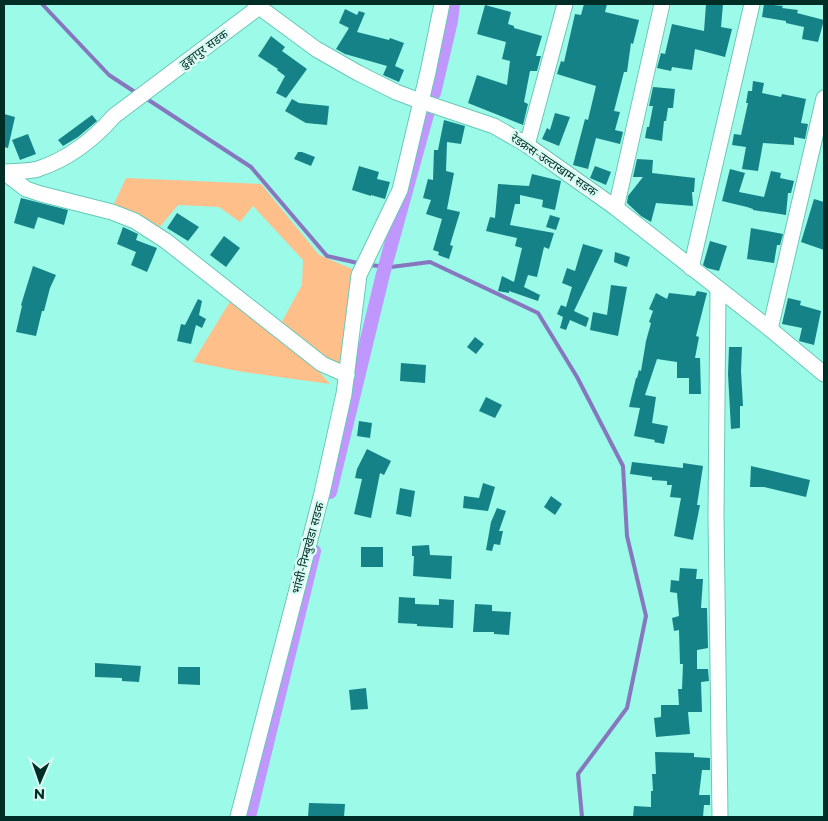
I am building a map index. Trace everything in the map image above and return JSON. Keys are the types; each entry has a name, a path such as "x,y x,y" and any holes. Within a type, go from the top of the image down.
{"street":[{"path":"420,101 442,4"},
{"path":"527,145 565,4"},
{"path":"616,208 662,4"},
{"path":"691,268 752,4"},
{"name":"रेडक्रस-उल्टाखाम सडक","path":"257,5 316,49 358,73 396,92 494,126 527,145 616,208 824,374"},
{"name":"ढुङ्गापुर सडक","path":"4,172 37,170 73,152 100,132 114,116 149,91 257,5"},
{"path":"770,329 824,98"},
{"name":"भांसी-निम्बुखेडा सडक","path":"238,817 322,493 347,375 359,275 400,190 420,101"},
{"path":"4,172 26,189 112,212 134,221 166,241 322,364 347,375"},
{"path":"718,289 716,525 720,817"}],"shaded area":[{"path":"126,178 261,184 319,255 352,269 350,301 339,368 279,327 302,285 303,260 253,206 240,222 219,207 178,205 158,229 112,208"},
{"path":"231,300 306,357 330,384 243,372 193,362"}],"building":[{"path":"584,4 607,4 605,12 639,20 633,44 631,43 627,72 624,72 614,111 620,112 615,130 623,132 620,144 596,138 588,169 573,165 585,119 588,120 596,86 557,74 561,61 564,62 575,14 581,15"},
{"path":"706,4 723,4 721,27 732,29 725,57 695,49 692,70 672,67 671,71 657,68 661,53 665,54 672,24 704,31"},
{"path":"764,4 798,10 797,13 824,20 818,42 802,39 804,27 786,23 786,21 762,17"},
{"path":"485,5 511,12 508,24 514,26 514,28 542,36 536,56 541,56 537,71 530,71 524,102 528,104 523,125 468,103 477,75 507,85 510,61 502,59 506,42 477,34"},
{"path":"345,9 357,15 359,11 365,13 357,32 389,40 390,38 404,43 395,66 404,70 399,82 383,75 387,66 345,54 336,49 349,28 339,23"},
{"path":"271,36 285,47 282,51 307,69 286,98 276,93 285,76 258,56"},
{"path":"753,81 764,83 762,93 781,97 782,94 806,99 801,123 808,124 805,139 794,137 794,145 763,143 758,171 742,169 746,147 732,145 734,134 741,135 748,103 746,103 748,91 752,91"},
{"path":"653,87 675,89 673,108 668,108 666,121 664,121 662,141 645,138 653,106 649,106"},
{"path":"292,99 299,103 329,106 327,125 306,123 285,111"},
{"path":"555,113 570,117 559,146 542,139 547,128 550,130"},
{"path":"4,114 15,117 8,148 4,147"},
{"path":"92,115 97,121 78,137 63,146 58,140"},
{"path":"444,120 465,126 461,144 447,142 446,171 454,173 447,209 460,212 450,245 453,246 449,259 438,255 439,252 433,250 442,219 426,214 431,200 423,198 428,179 433,180 434,150 438,150"},
{"path":"28,134 36,154 20,160 12,140"},
{"path":"298,152 315,157 311,166 294,159"},
{"path":"637,159 653,160 652,173 695,178 694,192 692,192 693,206 656,203 651,222 641,216 627,203 628,196 643,177 633,177"},
{"path":"359,166 379,172 377,179 390,182 385,199 352,190"},
{"path":"595,166 611,172 606,185 590,178"},
{"path":"730,169 745,173 739,192 764,197 771,171 781,173 780,178 794,181 791,193 788,193 786,215 753,210 722,201"},
{"path":"532,174 561,181 555,210 542,207 543,200 520,195 520,204 515,204 510,225 554,233 549,249 544,247 537,277 528,275 524,287 540,295 538,301 509,291 509,293 498,291 502,276 514,282 522,248 515,246 517,238 486,231 490,217 495,218 498,184 529,186"},
{"path":"21,198 68,210 64,225 38,217 34,229 14,223"},
{"path":"814,199 824,202 824,250 801,242"},
{"path":"177,213 199,227 188,241 167,228"},
{"path":"550,215 560,218 556,230 546,227"},
{"path":"123,227 138,234 136,240 157,248 147,272 131,265 136,252 117,244"},
{"path":"751,228 783,234 780,245 777,245 774,263 747,259"},
{"path":"224,236 240,248 226,267 210,255"},
{"path":"710,241 727,246 719,271 703,265"},
{"path":"583,244 603,250 574,311 589,318 586,327 570,320 566,330 560,328 563,317 557,314 561,305 566,307 572,287 562,283 567,268 575,271"},
{"path":"615,252 630,257 627,267 614,262"},
{"path":"33,266 56,275 50,288 44,311 42,311 36,336 16,332 21,305"},
{"path":"611,285 627,287 618,336 590,330 593,312 607,315"},
{"path":"697,291 707,293 696,336 699,337 695,358 700,358 701,394 689,394 689,378 677,378 677,362 657,359 645,395 656,397 652,423 668,426 664,444 654,442 655,440 634,436 640,408 629,407 636,378 639,370 641,371 651,323 649,322 653,311 649,309 656,293 667,299 669,293 695,296"},
{"path":"788,298 801,301 800,305 821,311 814,345 799,341 802,328 782,324"},
{"path":"198,299 202,301 199,315 206,319 202,328 196,325 191,344 177,341 181,324 185,325"},
{"path":"475,337 484,344 476,354 467,347"},
{"path":"729,347 742,347 743,406 740,406 740,428 731,429 728,374"},
{"path":"401,363 426,365 425,383 400,381"},
{"path":"486,397 502,405 495,418 479,411"},
{"path":"359,421 372,423 370,438 357,436"},
{"path":"367,449 391,461 384,475 380,473 371,518 354,514 362,479 355,478 357,469"},
{"path":"632,462 683,468 683,463 703,466 697,505 700,505 693,540 674,536 681,498 670,497 672,485 667,485 667,481 652,480 652,477 630,474"},
{"path":"751,466 810,480 806,497 764,487 750,487"},
{"path":"483,483 495,487 488,511 463,508 464,496 479,498"},
{"path":"400,488 415,491 411,517 396,514"},
{"path":"551,496 562,504 555,515 544,507"},
{"path":"497,508 506,511 499,531 503,531 500,545 494,544 492,551 486,550 491,522"},
{"path":"429,545 430,555 452,556 451,579 413,576 414,556 412,556 412,546"},
{"path":"361,547 383,547 383,567 361,567"},
{"path":"680,568 697,569 696,579 703,579 701,608 707,608 708,648 697,650 697,669 708,669 709,681 701,682 702,712 688,712 690,734 656,737 654,718 661,717 661,705 679,705 678,689 682,689 683,664 680,664 679,630 674,631 672,618 679,616 677,593 670,592 671,580 679,581"},
{"path":"399,597 415,598 415,604 439,605 439,599 454,600 453,628 398,623"},
{"path":"475,604 492,605 492,611 511,612 509,635 494,634 494,632 473,632"},
{"path":"95,663 141,666 139,682 122,681 122,678 95,677"},
{"path":"178,667 200,667 200,685 178,684"},
{"path":"366,688 368,709 351,710 349,690"},
{"path":"655,752 694,753 694,757 710,758 710,770 702,770 699,795 710,795 710,805 704,805 703,817 633,817 634,806 651,807 651,791 653,791 652,774 656,774"},
{"path":"309,803 345,804 344,817 308,817"}],"waterway":[{"path":"42,4 109,75 138,94"},
{"path":"434,93 451,21 453,4"},
{"path":"144,97 251,167 327,256 362,264"},
{"path":"330,492 383,274 428,111"},
{"path":"368,265 391,267 430,262 538,313 577,377 623,466 627,536 646,616 627,708 578,774 582,817"},
{"path":"249,817 314,551"}]}
